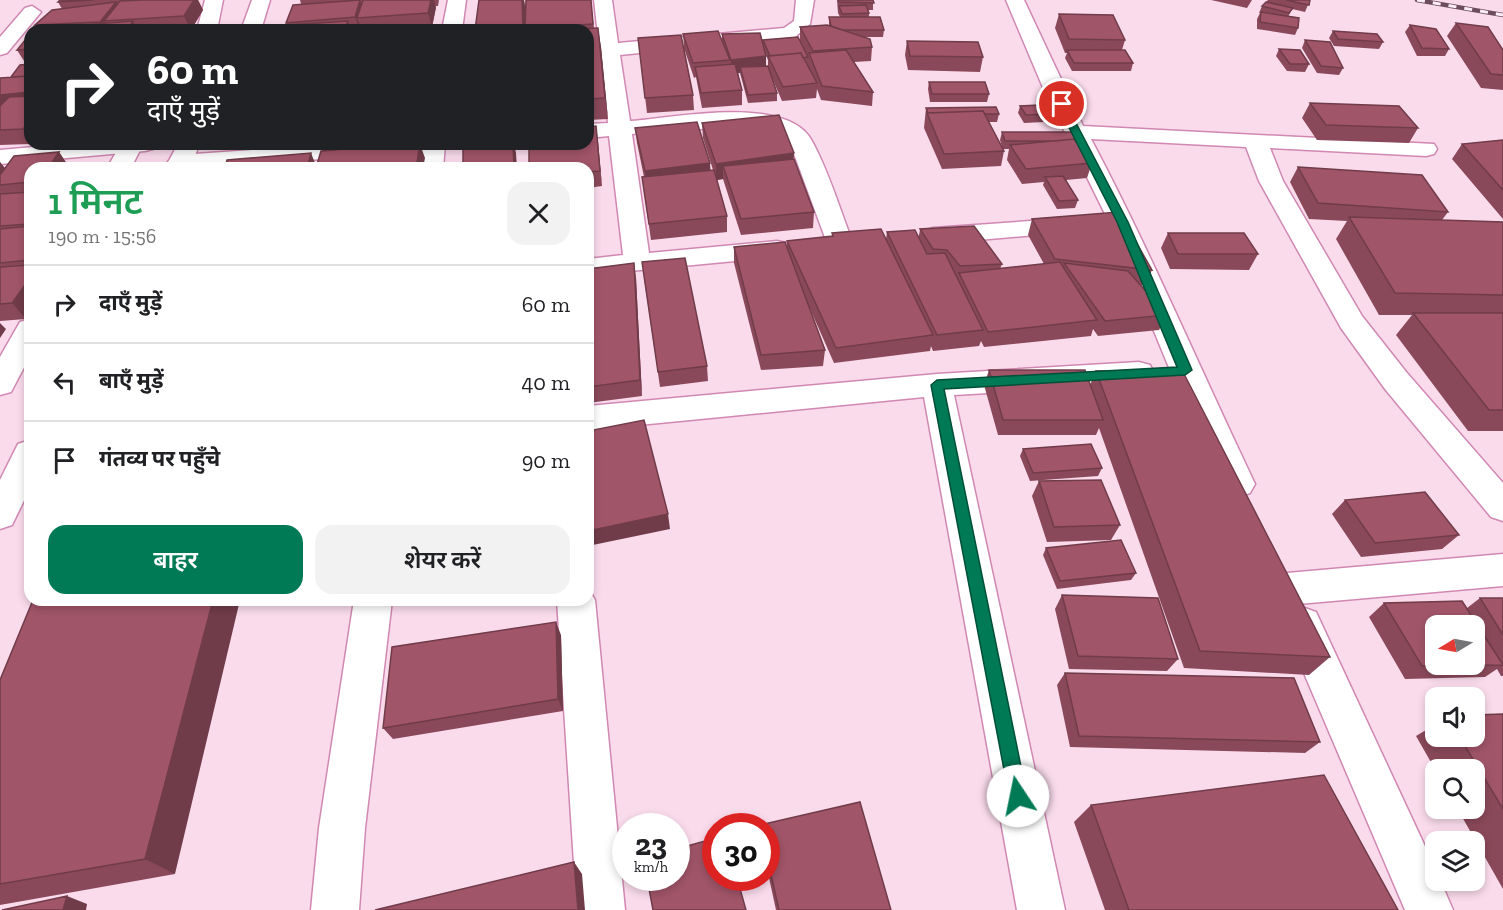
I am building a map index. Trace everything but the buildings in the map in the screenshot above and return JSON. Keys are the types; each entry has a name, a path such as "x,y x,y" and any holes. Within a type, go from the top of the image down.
{"street":[{"path":"208,24 214,0"},
{"path":"253,24 261,0"},
{"path":"453,24 457,0"},
{"path":"603,0 637,262"},
{"path":"609,50 788,33 799,29 805,19 805,0"},
{"path":"1015,0 1054,90 1122,222 1185,370 1253,516"},
{"path":"0,49 32,12"},
{"path":"594,130 754,118 778,120 792,129 801,141 832,244 594,266"},
{"path":"1077,132 1426,149"},
{"path":"1255,140 1271,181 1351,321 1396,381 1503,507"},
{"path":"0,157 73,150"},
{"path":"182,158 326,150"},
{"path":"911,238 1122,222"},
{"path":"0,384 24,340"},
{"path":"594,417 937,385 1185,370"},
{"path":"937,385 1041,910"},
{"path":"14,497 24,470"},
{"path":"1429,910 1280,573 1503,570"},
{"path":"335,910 342,828 372,606"},
{"path":"576,606 601,910"}],"railway":[{"path":"1417,0 1503,15"}],"route":[{"path":"1018,796 937,385 1185,370 1122,222 1062,104"}]}
